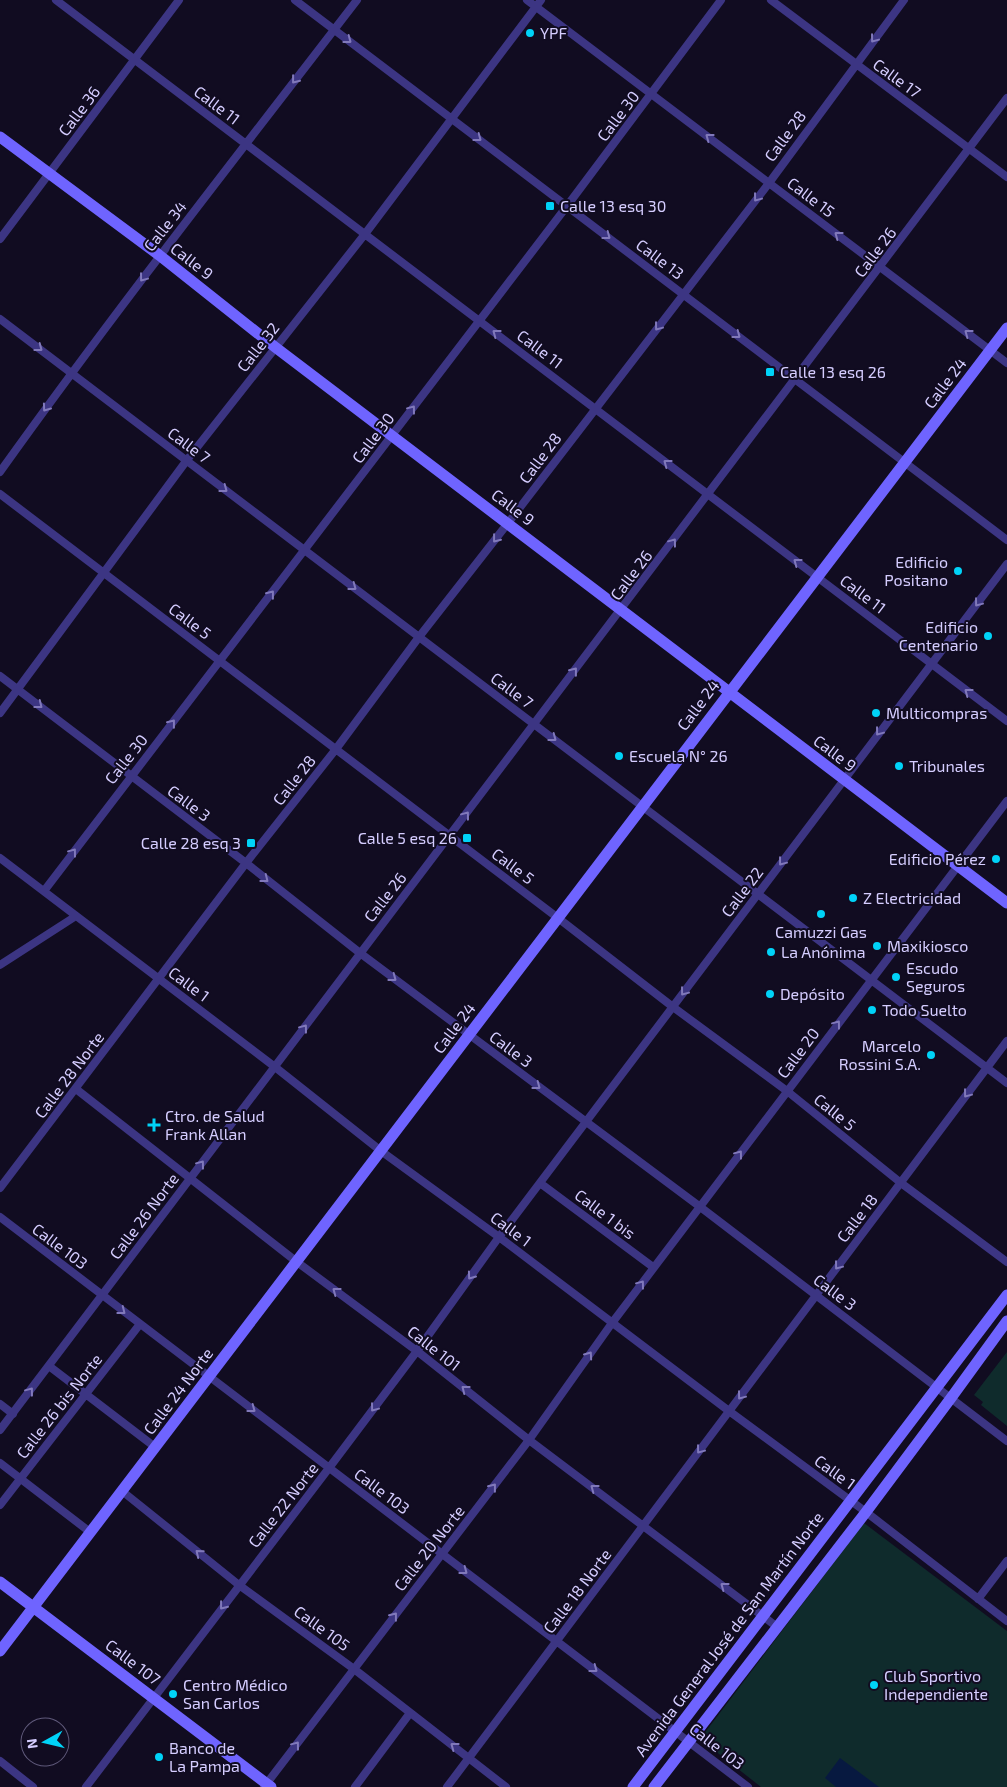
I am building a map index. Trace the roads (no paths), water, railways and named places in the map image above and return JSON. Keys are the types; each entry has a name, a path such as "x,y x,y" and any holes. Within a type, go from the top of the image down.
{"main road":[{"name":"Calle 9","path":"0,136 160,255 275,347 1007,903"},
{"name":"Calle 24","path":"382,1150 728,692 1007,328"},
{"name":"Calle 24 Norte","path":"0,1650 382,1150"},
{"name":"Avenida General José de San Martín Norte","path":"633,1787 1007,1295"},
{"name":"Avenida General José de San Martín Norte","path":"654,1787 776,1626 866,1512 1007,1321"},
{"name":"Calle 107","path":"0,1582 153,1697 267,1786"}],"street":[{"name":"Calle 11","path":"56,0 1007,721"},
{"name":"Calle 36","path":"0,239 179,0"},
{"name":"Calle 13","path":"295,0 1007,540"},
{"name":"Calle 34","path":"0,472 71,372 358,0"},
{"name":"Calle 15","path":"527,0 538,3 651,94 1007,363"},
{"name":"Calle 30","path":"44,891 480,321 721,0"},
{"name":"Calle 17","path":"771,0 1007,176"},
{"name":"Calle 28","path":"160,979 419,637 596,409 904,0"},
{"name":"Calle 32","path":"0,713 187,460 365,234 538,3"},
{"name":"Calle 26","path":"275,1067 1007,98"},
{"name":"Calle 7","path":"0,319 1007,1083"},
{"name":"Calle 5","path":"0,494 558,918 672,1007 787,1091 901,1182 1007,1262"},
{"name":"Calle 22","path":"499,1237 1007,564"},
{"name":"Calle 3","path":"0,676 360,953 700,1206 1007,1442"},
{"name":"Calle 20","path":"612,1322 1007,801"},
{"name":"Calle 1","path":"0,858 382,1150 729,1412 852,1501 1007,1621"},
{"path":"0,964 76,916"},
{"name":"Calle 28 Norte","path":"0,1188 160,979"},
{"name":"Calle 18","path":"729,1412 1007,1041"},
{"name":"Calle 26 Norte","path":"0,1430 275,1067"},
{"name":"Calle 101","path":"76,1089 297,1262 417,1351 529,1440 776,1626"},
{"name":"Calle 1 bis","path":"540,1183 653,1268"},
{"name":"Calle 103","path":"0,1218 748,1787"},
{"name":"Calle 22 Norte","path":"86,1787 417,1351 499,1237"},
{"name":"Calle 20 Norte","path":"267,1786 529,1440 612,1322"},
{"name":"Calle 26 bis Norte","path":"0,1505 140,1324"},
{"path":"49,1366 156,1447"},
{"path":"0,1404 13,1414"},
{"name":"Calle 18 Norte","path":"447,1787 729,1412"},
{"path":"0,1463 90,1532"},
{"name":"Calle 105","path":"122,1491 239,1584 470,1757 506,1787"},
{"path":"978,1599 1007,1561"},
{"path":"355,1787 410,1713"},
{"path":"0,1761 33,1787"}],"water":[{"path":"840,1758 879,1787 836,1787 825,1778"}],"place":[{"name":"YPF","path":"530,33"},
{"name":"Calle 13 esq 30","path":"550,206"},
{"name":"Calle 13 esq 26","path":"770,372"},
{"name":"Edificio Positano","path":"958,571"},
{"name":"Edificio Centenario","path":"988,636"},
{"name":"Multicompras","path":"876,713"},
{"name":"Escuela N° 26","path":"619,756"},
{"name":"Tribunales","path":"899,766"},
{"name":"Calle 5 esq 26","path":"467,838"},
{"name":"Calle 28 esq 3","path":"251,843"},
{"name":"Edificio Pérez","path":"996,859"},
{"name":"Z Electricidad","path":"853,898"},
{"name":"Camuzzi Gas","path":"821,914"},
{"name":"Maxikiosco","path":"877,946"},
{"name":"La Anónima","path":"771,952"},
{"name":"Escudo Seguros","path":"896,977"},
{"name":"Depósito","path":"770,994"},
{"name":"Todo Suelto","path":"872,1010"},
{"name":"Marcelo Rossini S.A.","path":"931,1055"},
{"name":"Ctro. de Salud Frank Allan","path":"154,1125"},
{"name":"Club Sportivo Independiente","path":"874,1685"},
{"name":"Centro Médico San Carlos","path":"173,1694"},
{"name":"Banco de La Pampa","path":"159,1757"}]}
